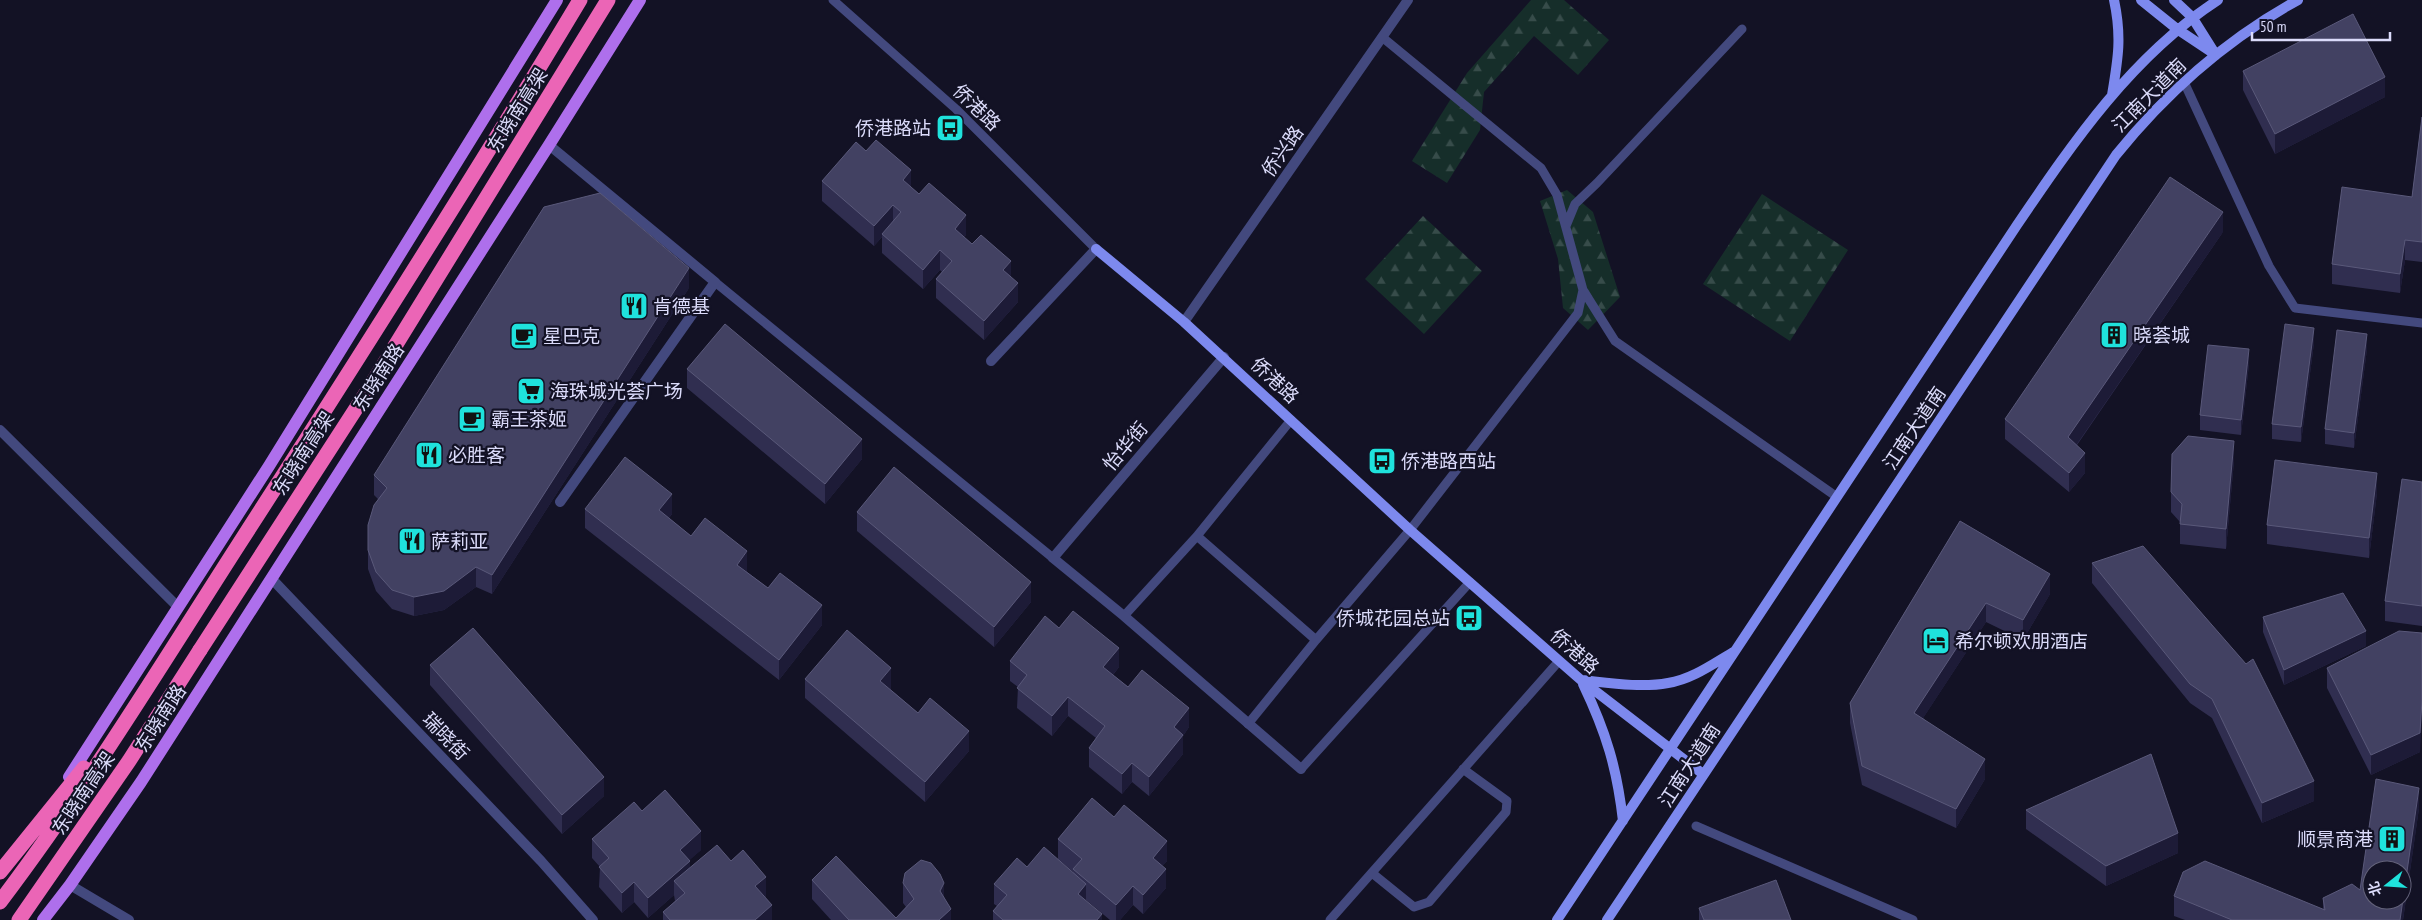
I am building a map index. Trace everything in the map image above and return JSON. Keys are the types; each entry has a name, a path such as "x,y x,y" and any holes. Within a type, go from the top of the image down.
{"highway":[{"name":"东晓南高架","path":"0,902 75,797 376,332 493,146 580,0"},
{"name":"东晓南高架","path":"19,920 129,761 368,390 608,0"},
{"path":"0,872 141,696"}],"main road":[{"path":"0,878 65,784 342,349 557,0"},
{"name":"东晓南路","path":"43,920 70,885 141,782 640,0"},
{"path":"2111,96 2120,44 2114,0"},
{"path":"2141,0 2177,29 2216,55"},
{"path":"2174,0 2192,17 2216,55"},
{"name":"江南大道南","path":"1557,920 2078,137 2111,96 2177,29 2218,0"},
{"name":"江南大道南","path":"1607,920 2043,266 2092,188 2142,123 2184,82 2216,55 2298,0"},
{"name":"侨港路","path":"1096,249 1224,357 1410,530 1559,661 1703,774"},
{"path":"1623,821 1612,752 1596,711 1581,680 1643,684 1668,683 1689,677 1737,650"}],"street":[{"name":"侨兴路","path":"1184,322 1408,0"},
{"path":"549,145 715,282 560,502"},
{"path":"991,361 1096,249"},
{"name":"怡华街","path":"1053,558 1224,357"},
{"path":"0,430 178,607"},
{"path":"1053,558 1124,616 1301,769"},
{"name":"瑞晓街","path":"271,578 541,861 594,920"},
{"path":"70,885 129,920"}],"lane":[{"name":"侨港路","path":"834,0 956,110 1096,249"},
{"path":"1566,226 1575,204 1597,184 1742,29"},
{"path":"1382,37 1541,168 1557,195 1583,290 1615,341 1837,497"},
{"path":"2184,82 2269,266 2295,308 2422,323"},
{"path":"715,282 1053,558"},
{"path":"1248,724 1316,640 1410,530 1578,313 1583,290"},
{"path":"1124,616 1197,536 1291,420"},
{"path":"1197,536 1316,640"},
{"path":"1301,769 1470,582"},
{"path":"1330,920 1559,661"},
{"path":"1372,873 1414,906 1429,902 1506,812 1507,801 1463,770"},
{"path":"1696,826 1913,920"}],"green space":[{"path":"1531,0 1564,0 1609,40 1578,75 1534,36 1484,92 1480,130 1447,183 1412,161 1467,73"},
{"path":"1567,190 1593,212 1620,297 1588,330 1563,308 1558,259 1540,201"},
{"path":"1762,194 1848,250 1790,341 1703,284"},
{"path":"1423,216 1482,271 1424,334 1365,279"}],"building":[{"path":"2353,14 2385,77 2275,134 2243,71"},
{"path":"2422,117 2422,242 2405,240 2400,274 2332,264 2342,187 2412,197"},
{"path":"876,140 911,170 903,180 919,194 929,183 966,215 955,229 972,244 981,235 1011,261 1003,270 1018,283 984,321 936,279 952,261 940,250 923,270 882,234 901,212 893,205 874,226 822,181 856,142 866,151"},
{"name":"晓荟城","path":"2170,177 2223,212 2068,437 2085,453 2069,473 2005,419"},
{"name":"海珠城光荟广场","path":"600,193 689,268 492,575 476,567 444,591 414,597 392,590 376,572 368,550 368,525 374,505 387,488 374,475 544,207"},
{"path":"725,324 862,439 825,484 687,369"},
{"path":"2285,324 2314,328 2301,427 2272,424"},
{"path":"2337,330 2367,334 2354,433 2325,429"},
{"path":"2208,345 2249,349 2241,420 2200,415"},
{"path":"2188,436 2234,441 2226,529 2180,524 2182,504 2171,492 2172,454"},
{"path":"625,457 672,494 659,510 691,536 705,518 747,551 737,565 768,588 780,573 822,605 779,660 585,509"},
{"path":"2275,460 2377,473 2369,538 2267,525"},
{"path":"894,467 1031,582 994,627 857,512"},
{"path":"2402,479 2422,482 2422,606 2385,601"},
{"path":"1960,521 2050,574 2023,620 1986,603 1914,713 1985,759 1956,809 1862,766 1850,703"},
{"path":"2143,546 2246,664 2253,659 2314,781 2262,803 2212,699 2190,684 2092,563"},
{"path":"2343,593 2366,631 2284,670 2263,617"},
{"path":"1073,611 1119,648 1103,667 1128,687 1142,670 1189,708 1174,727 1183,735 1149,777 1132,763 1122,774 1089,748 1105,726 1068,697 1052,716 1017,688 1027,675 1010,661 1045,616 1059,628"},
{"path":"473,628 604,777 562,815 430,665"},
{"path":"847,630 891,668 880,681 918,713 930,698 969,731 925,782 805,679"},
{"path":"2399,631 2422,633 2420,733 2371,755 2327,668"},
{"path":"2151,754 2178,833 2106,866 2026,810"},
{"path":"2376,779 2419,788 2409,860 2364,860"},
{"path":"665,790 701,831 680,850 690,861 648,898 634,882 622,893 599,867 609,858 592,839 634,802 642,811"},
{"path":"1092,798 1114,817 1124,805 1167,841 1153,858 1166,869 1143,895 1133,886 1116,905 1073,869 1082,859 1058,839"},
{"path":"717,845 731,861 743,850 766,877 755,886 772,905 755,920 670,920 663,912 685,893 674,881"},
{"path":"1044,847 1086,884 1078,894 1102,914 1097,920 1003,920 993,911 1007,895 994,884 1017,858 1027,867"},
{"path":"836,856 896,918 914,899 903,883 905,873 921,860 931,863 940,874 944,883 940,891 951,909 939,920 849,920 812,880"},
{"path":"2205,861 2325,910 2323,898 2352,884 2360,890 2362,876 2362,910 2401,910 2400,920 2232,920 2174,896 2183,872"},
{"path":"1776,880 1791,920 1704,920 1699,908"}],"place":[{"name":"侨港路站","path":"950,128"},
{"name":"肯德基","path":"634,306"},
{"name":"晓荟城","path":"2114,335"},
{"name":"星巴克","path":"524,336"},
{"name":"海珠城光荟广场","path":"531,391"},
{"name":"霸王茶姬","path":"472,419"},
{"name":"必胜客","path":"429,455"},
{"name":"侨港路西站","path":"1382,461"},
{"name":"萨莉亚","path":"412,541"},
{"name":"侨城花园总站","path":"1469,618"},
{"name":"希尔顿欢朋酒店","path":"1936,641"},
{"name":"顺景商港","path":"2392,839"}]}
